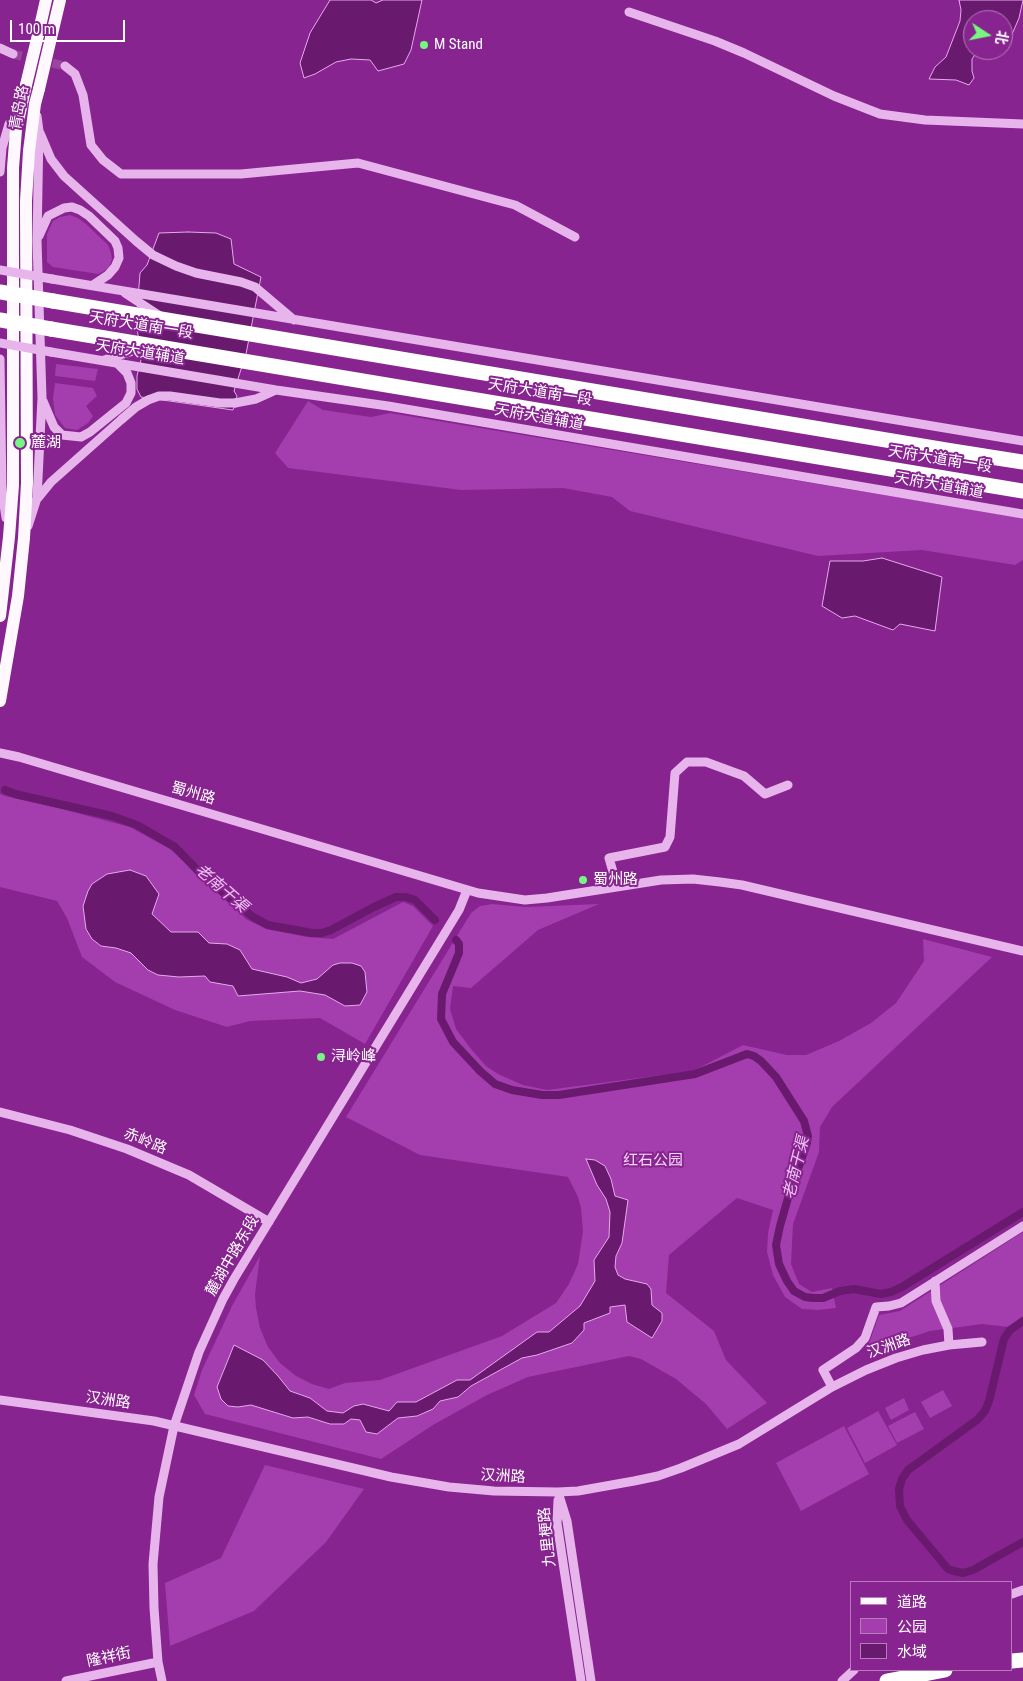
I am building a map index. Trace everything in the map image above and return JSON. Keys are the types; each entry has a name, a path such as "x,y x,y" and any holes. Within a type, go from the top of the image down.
{"highway":[{"name":"天府大道南一段","path":"0,292 53,301 134,302 167,320 1023,462"},
{"name":"天府大道南一段","path":"0,320 133,347 152,346 1023,491"},
{"path":"887,1681 940,1671"}],"main road":[{"name":"青岛路","path":"0,616 13,485 13,168 16,130 22,99 46,0"},
{"name":"青岛路","path":"0,701 9,652 24,538 27,483 26,201 28,152 35,104 60,0"}],"street":[{"path":"628,12 744,53 834,96 880,114 926,120 1023,124"},
{"path":"0,48 13,54"},
{"path":"65,66 75,74 83,95 92,145 103,160 121,174 241,174 358,163 515,205 575,237"},
{"path":"0,136 9,124 22,99"},
{"path":"24,538 37,498 42,398 37,241 39,131 35,104"},
{"path":"0,172 2,148 9,124"},
{"path":"39,131 51,159 64,176 153,255 196,273 241,282 255,287 294,320"},
{"path":"37,241 48,216 64,208 72,207 89,216 115,241 119,258 116,267 93,285"},
{"path":"0,270 118,289 134,302 256,313 1023,441"},
{"name":"天府大道辅道","path":"0,343 276,390 388,406 1023,514"},
{"path":"101,360 133,347"},
{"path":"0,359 1,488 9,536"},
{"path":"42,398 54,427 62,434 81,437 126,403 131,393 131,383 128,373 118,364"},
{"path":"37,498 51,482 122,419 148,400 159,396 170,396 220,403 235,403 256,399 276,390"},
{"name":"蜀州路","path":"0,753 19,757 478,893 525,900 661,880 693,879 742,885 1023,951"},
{"path":"617,886 609,858 665,847 670,837 676,773 686,762 706,762 735,772 744,776 765,794 788,785"},
{"name":"麓湖中路东段","path":"162,1681 158,1662 153,1564 159,1497 174,1426 199,1352 234,1279 459,910 468,890"},
{"name":"赤岭路","path":"0,1112 70,1130 126,1149 189,1175 269,1222"},
{"path":"832,1388 823,1370 861,1343 868,1331 876,1307 901,1303 1023,1226"},
{"path":"935,1282 936,1302 948,1329 949,1345"},
{"name":"汉洲路","path":"0,1400 145,1420 401,1478 471,1490 516,1492 578,1491 658,1476 706,1458 739,1444 832,1388 866,1370 896,1358 949,1345 982,1342"},
{"name":"九里梗路","path":"558,1492 557,1523 581,1681"},
{"name":"九里梗路","path":"558,1492 567,1521 591,1681"},
{"name":"隆祥街","path":"66,1681 158,1662"},
{"path":"842,1681 853,1671"}],"green space":[{"path":"70,215 86,224 108,245 112,259 109,267 104,271 98,274 53,267 47,262 47,234 53,221"},
{"path":"56,364 98,369 95,381 55,376"},
{"path":"55,383 93,388 97,396 86,406 93,416 88,423 77,430 65,428 55,415 53,398"},
{"path":"308,401 323,410 371,417 390,413 1023,518 1023,560 1015,565 922,550 818,556 630,511 612,497 563,488 461,490 288,468 275,453"},
{"path":"0,794 130,827 170,849 246,919 266,929 307,937 333,939 403,902 413,906 433,926 365,1044 320,1018 250,1021 227,1027 175,1010 115,982 82,957 67,918 57,901 0,887"},
{"name":"红石公园","path":"492,904 525,907 599,904 538,930 471,988 453,986 450,1009 456,1029 486,1066 498,1074 523,1085 547,1090 695,1070 743,1045 787,1055 806,1055 839,1041 871,1023 896,1003 924,961 923,939 992,957 832,1107 820,1127 819,1152 793,1224 791,1264 799,1284 812,1292 832,1288 836,1308 802,1309 785,1297 773,1275 767,1252 768,1233 773,1210 737,1198 669,1255 666,1293 714,1331 726,1360 767,1403 727,1429 706,1404 676,1379 641,1359 629,1356 528,1377 487,1395 433,1425 381,1459 205,1414 194,1395 202,1370 232,1306 260,1256 255,1294 256,1308 260,1328 268,1347 280,1363 296,1376 312,1384 329,1389 345,1383 380,1380 502,1336 556,1303 569,1284 578,1264 583,1231 578,1197 568,1177 420,1155 346,1117 471,913 480,906"},
{"path":"1023,1232 1023,1319 1009,1327 982,1324 930,1331 866,1352 879,1315 900,1311"},
{"path":"943,1390 952,1406 930,1418 921,1402"},
{"path":"904,1398 909,1410 891,1420 885,1408"},
{"path":"878,1411 897,1445 865,1463 847,1428"},
{"path":"915,1412 924,1429 897,1443 888,1426"},
{"path":"844,1426 869,1474 801,1511 776,1463"},
{"path":"265,1465 364,1489 326,1542 254,1611 170,1646 165,1583 221,1558"}],"water":[{"path":"330,0 371,0 376,3 383,0 422,0 411,50 404,64 378,71 370,60 351,59 336,62 304,78 300,63 310,33"},
{"path":"959,0 1023,0 1019,18 1013,32 1013,10 963,10 963,60 972,60 974,78 969,85 956,80 929,79 935,67 946,57 960,21 961,10"},
{"path":"159,233 216,233 231,239 234,264 261,277 246,354 234,391 237,396 233,410 141,397 137,389 137,376 142,356 136,324 140,273 147,265"},
{"path":"882,558 942,577 935,631 900,624 893,630 855,616 842,618 822,606 830,561 863,561"},
{"path":"130,870 146,876 159,894 152,914 171,932 198,932 209,943 227,944 240,950 252,969 287,977 301,983 317,979 333,965 340,963 352,963 361,966 365,972 367,992 360,1005 345,1006 325,995 300,991 238,996 233,986 210,982 205,976 179,977 158,975 148,970 131,953 101,946 92,939 86,929 83,906 88,891 92,884 107,874"},
{"path":"586,1159 595,1160 605,1166 611,1179 615,1196 628,1200 622,1243 616,1256 615,1267 618,1275 625,1279 647,1284 651,1289 652,1305 662,1313 662,1321 652,1338 627,1322 625,1305 610,1307 610,1313 584,1323 584,1330 572,1343 522,1358 471,1386 458,1397 440,1401 433,1409 417,1416 398,1418 377,1434 366,1432 360,1420 351,1419 344,1424 330,1424 308,1417 293,1418 251,1405 228,1406 221,1399 217,1387 234,1345 263,1360 290,1391 310,1398 327,1411 343,1413 354,1406 363,1404 389,1411 397,1402 416,1402 457,1380 470,1380 537,1332 549,1332 580,1306 595,1281 594,1260 609,1237 610,1212 606,1199 597,1185"}],"waterway":[{"name":"老南干渠","path":"5,790 15,794 112,816 137,825 175,847 203,876 253,917 268,925 322,933 396,897 406,897 415,900 435,920"},
{"name":"老南干渠","path":"456,940 459,944 459,953 442,994 441,1019 453,1042 495,1084 512,1090 542,1095 559,1095 695,1074 747,1054 761,1061 776,1077 804,1121 808,1136 788,1198 776,1245 779,1264 787,1281 794,1291 805,1297 823,1298 840,1291 854,1289 881,1294 891,1292 1023,1212"},
{"name":"老南干渠","path":"1023,1321 1010,1330 1004,1339 985,1411 977,1420 908,1470 902,1479 899,1489 900,1506 907,1520 948,1569 963,1573 973,1570 1023,1542"}],"tunnel":[{"path":"13,54 65,66"}],"place":[{"name":"M Stand","path":"424,45"},
{"name":"麓湖","path":"20,443"},
{"name":"蜀州路","path":"583,880"},
{"name":"浔岭峰","path":"321,1057"}]}
